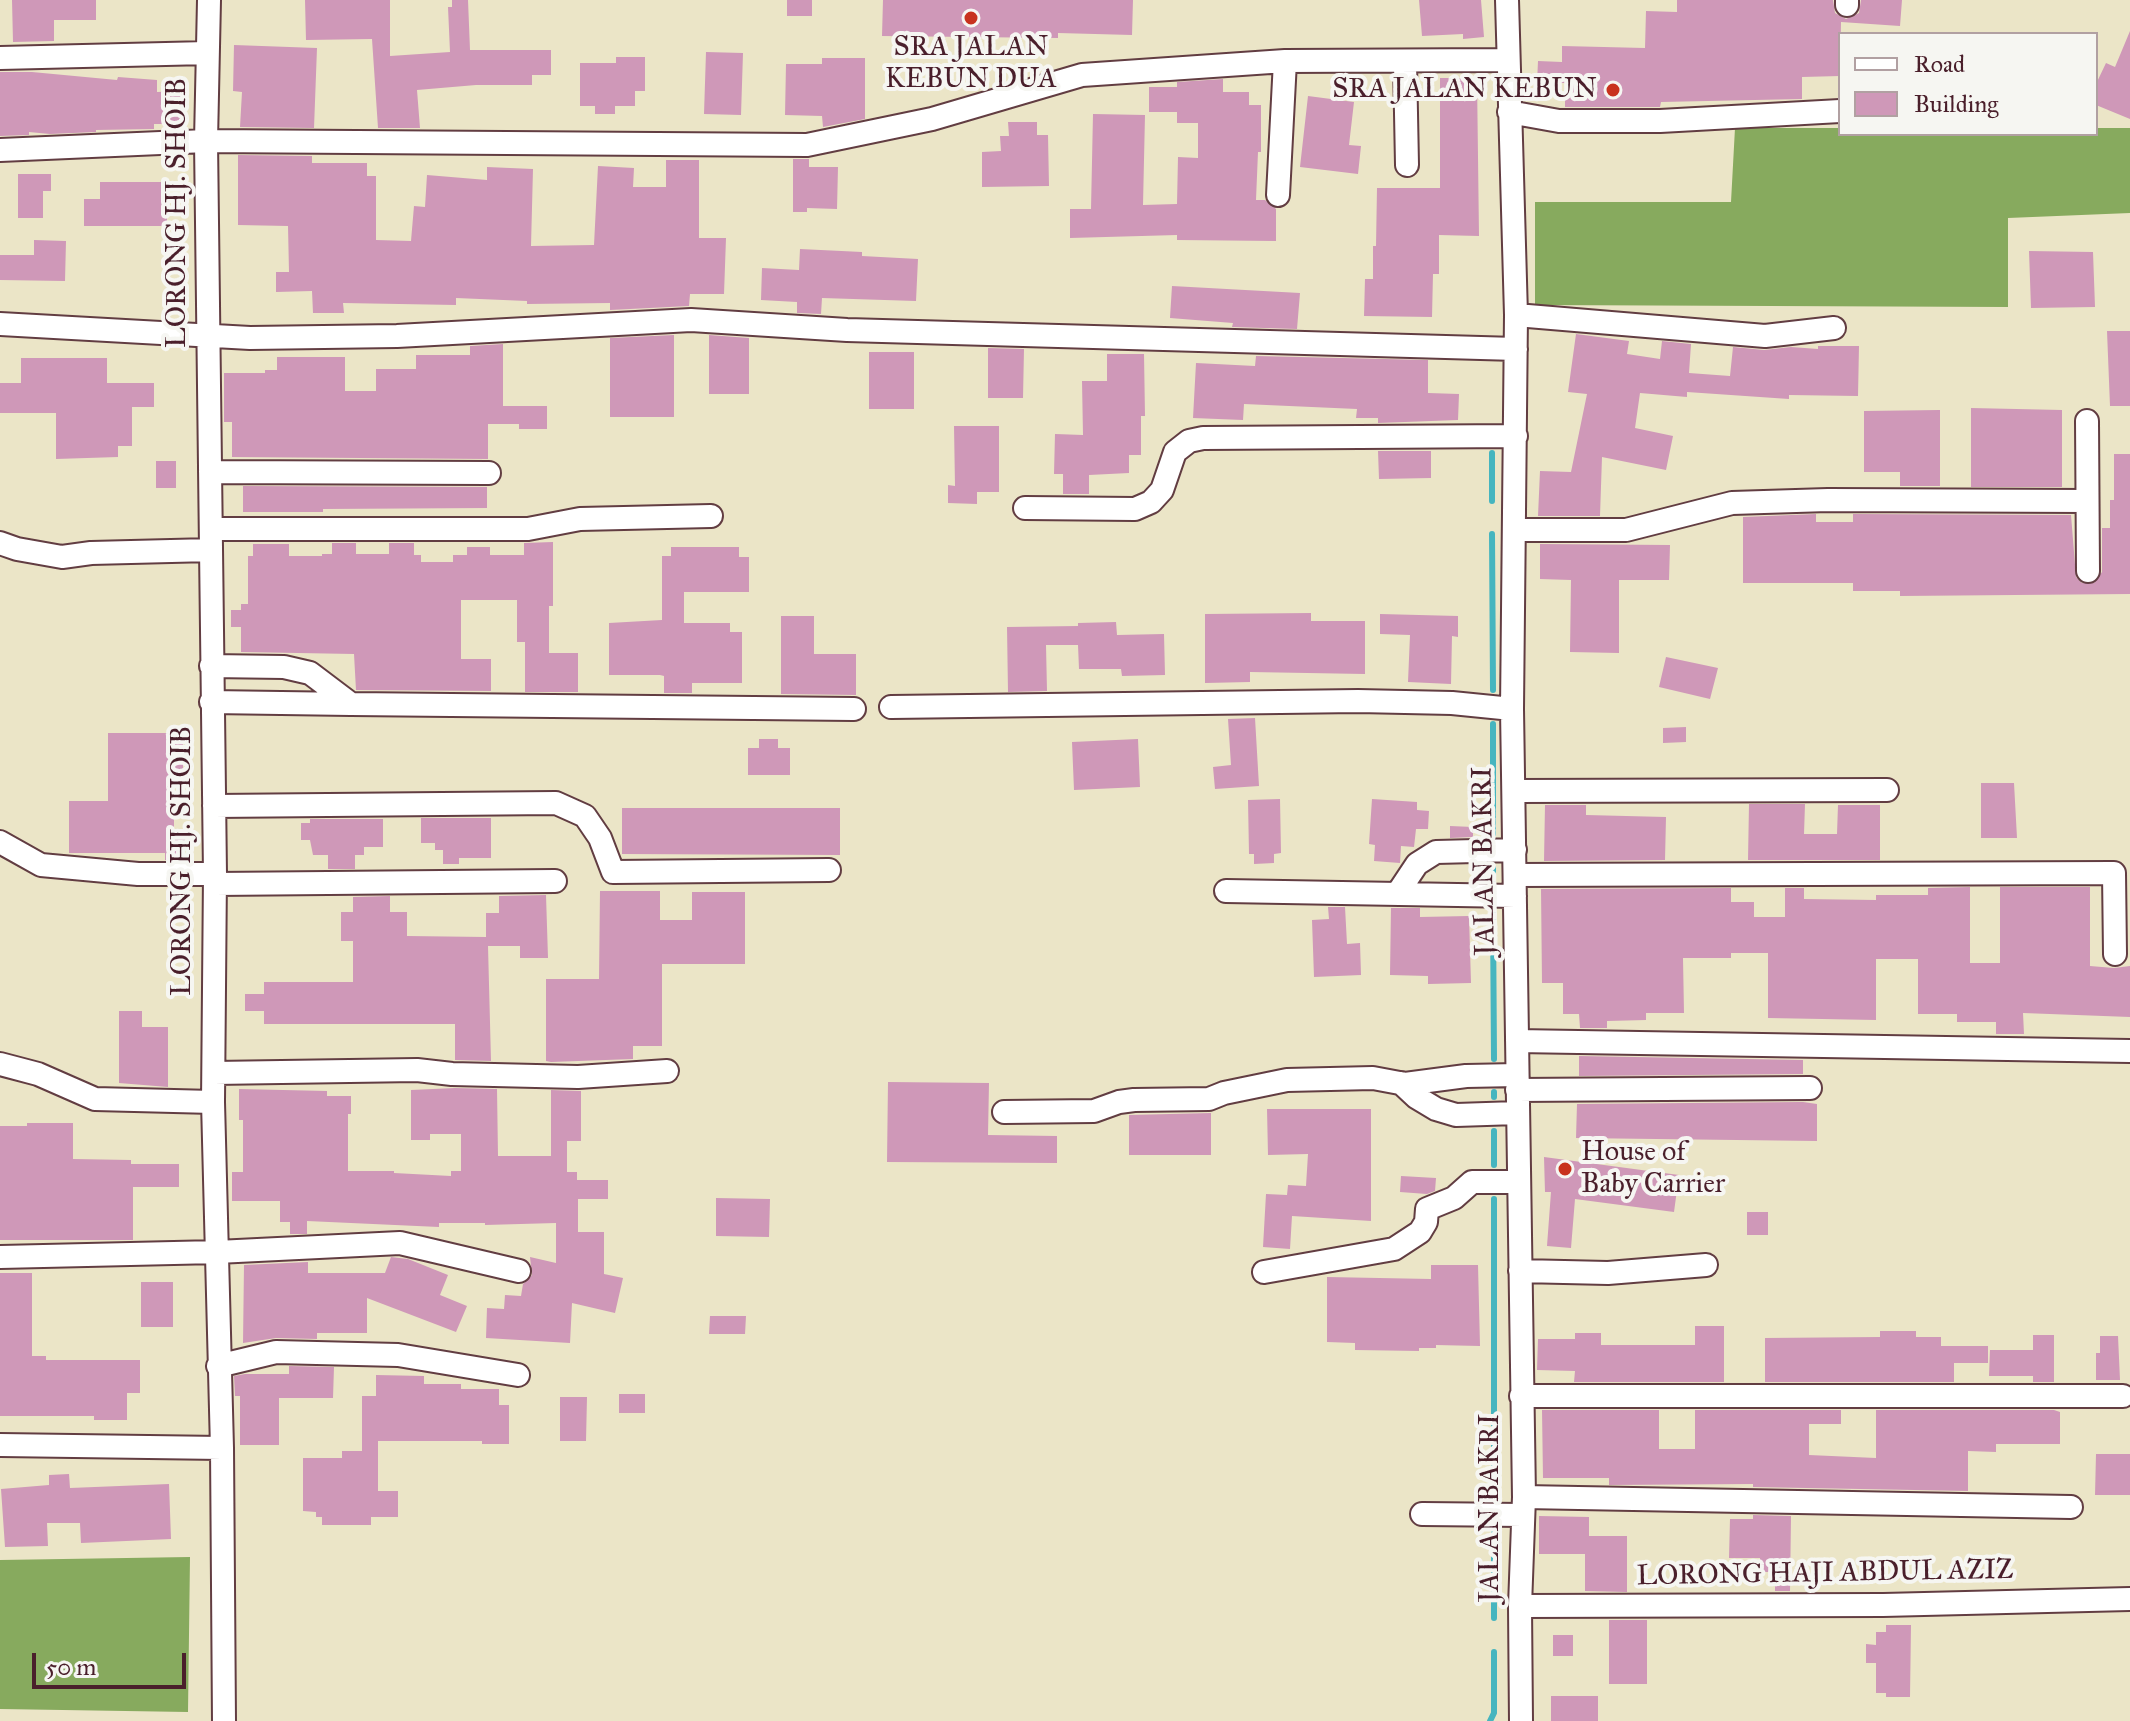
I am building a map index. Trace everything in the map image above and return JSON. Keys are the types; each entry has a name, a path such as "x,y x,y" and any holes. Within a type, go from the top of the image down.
{"street":[{"name":"LORONG HJ. SHOIB","path":"209,0 206,141 215,879 213,1102 222,1448 224,1721"},
{"name":"JALAN BAKRI","path":"1507,0 1516,315 1512,709 1523,1506 1521,1721"},
{"path":"0,58 207,53"},
{"path":"0,163 9,150 206,141 807,145 932,119 1082,75 1285,61 1507,60"},
{"path":"1278,195 1285,61"},
{"path":"1405,62 1407,165"},
{"path":"1509,112 1559,121 1660,121 1838,111"},
{"path":"1516,315 1765,336 1834,328"},
{"path":"0,324 208,337 397,336 691,320 847,330 1516,349"},
{"path":"2087,421 2088,571"},
{"path":"1025,508 1135,509 1151,502 1162,490 1175,452 1189,441 1203,438 1516,436"},
{"path":"210,472 489,473"},
{"path":"1516,530 1626,530 1732,503 1828,500 2087,501"},
{"path":"0,543 62,557 153,550 211,539 528,529 580,519 711,516"},
{"path":"211,666 284,667 310,673 351,704"},
{"path":"891,707 1358,701 1452,703 1512,709"},
{"path":"211,702 854,709"},
{"path":"1515,791 1887,790"},
{"path":"214,806 556,803 585,816 600,838 613,872 829,870"},
{"path":"0,842 41,865 138,874 215,879 555,881"},
{"path":"1397,894 1417,864 1436,852 1515,850"},
{"path":"1226,891 1397,894 1515,885 2114,873 2115,954"},
{"path":"1517,1041 2130,1051"},
{"path":"0,1064 38,1074 95,1099 213,1102"},
{"path":"214,1073 417,1070 452,1074 578,1077 667,1071"},
{"path":"1004,1112 1094,1111 1134,1100 1209,1099 1287,1080 1373,1078 1401,1083 1466,1076 1517,1082 1810,1088"},
{"path":"1401,1083 1436,1109 1456,1115 1517,1113"},
{"path":"1264,1272 1394,1249 1420,1232 1426,1222 1427,1209 1454,1198 1472,1182 1519,1182"},
{"path":"0,1257 217,1252 400,1243 519,1271"},
{"path":"1520,1271 1608,1273 1706,1265"},
{"path":"218,1366 276,1352 398,1355 518,1375"},
{"path":"1521,1396 2123,1396"},
{"path":"0,1445 222,1448"},
{"path":"1422,1514 1523,1506 2071,1507"},
{"name":"LORONG HAJI ABDUL AZIZ","path":"1520,1606 1883,1605 2130,1599"}],"green space":[{"path":"1735,128 1838,128 1838,136 2098,136 2098,128 2130,128 2130,213 2008,218 2008,307 1535,305 1535,202 1731,202"},
{"path":"190,1557 188,1712 0,1709 0,1560"}],"building":[{"path":"12,0 96,0 96,20 54,20 54,41 13,42"},
{"path":"305,0 390,0 390,56 450,52 448,7 452,7 452,0 468,0 470,50 551,50 551,75 532,75 532,85 476,85 417,90 420,128 378,128 372,39 306,40"},
{"path":"787,0 812,0 812,16 787,16"},
{"name":"SRA JALAN KEBUN DUA","path":"883,0 1133,0 1132,35 1058,33 1058,38 882,36"},
{"path":"1419,0 1481,0 1484,37 1463,39 1463,34 1422,36"},
{"path":"1677,0 1833,0 1835,13 1846,19 1859,13 1861,0 1902,0 1900,26 1841,22 1841,32 1838,32 1838,76 1802,77 1802,99 1661,102 1660,107 1565,107 1565,83 1537,83 1538,61 1562,62 1562,46 1645,48 1646,11 1677,12"},
{"path":"2130,31 2130,119 2098,106 2098,80 2106,63 2115,67"},
{"path":"234,45 317,48 314,128 240,127 242,92 233,91"},
{"path":"706,52 743,53 741,115 704,114"},
{"path":"616,57 645,57 645,91 635,91 635,106 615,106 615,114 595,114 595,106 580,106 580,63 616,63"},
{"path":"822,58 865,58 865,119 823,127 822,116 785,115 786,64 822,64"},
{"path":"0,72 157,80 157,92 185,91 186,124 154,124 154,129 50,134 29,132 29,135 0,136"},
{"path":"1440,78 1477,78 1479,236 1439,235 1439,274 1433,274 1432,317 1364,316 1365,279 1373,279 1377,188 1440,188"},
{"path":"1223,79 1223,92 1249,92 1249,105 1261,105 1261,152 1258,152 1256,200 1265,200 1276,209 1276,241 1177,240 1177,235 1070,238 1070,209 1091,209 1093,114 1145,115 1143,205 1177,204 1178,157 1198,158 1198,123 1177,123 1177,112 1149,112 1149,87 1177,87 1177,82"},
{"path":"1308,96 1354,102 1349,145 1361,146 1358,174 1300,167"},
{"path":"1008,122 1037,122 1037,135 1048,135 1049,186 982,187 982,152 1001,151 1000,136 1009,136"},
{"path":"238,155 312,156 312,163 367,163 367,176 376,176 376,240 411,241 414,206 425,207 427,175 487,180 487,167 533,169 531,246 594,245 598,166 634,168 633,187 666,187 666,160 699,160 699,238 726,238 724,294 690,294 689,306 610,310 610,303 527,304 527,301 456,298 456,305 343,303 344,313 313,313 312,291 276,292 276,272 289,272 288,226 238,225"},
{"path":"793,159 809,159 809,167 838,167 837,209 807,208 807,212 793,212"},
{"path":"18,174 51,174 51,191 43,191 43,218 18,218"},
{"path":"100,182 167,182 167,226 84,226 84,199 100,199"},
{"path":"34,240 66,241 65,281 0,280 0,255 34,255"},
{"path":"800,249 918,259 916,301 822,298 821,314 797,313 797,302 761,300 762,268 799,270"},
{"path":"2029,251 2093,252 2095,307 2031,308"},
{"path":"1172,286 1300,293 1297,329 1232,327 1233,323 1170,318"},
{"path":"2107,331 2130,331 2130,406 2110,406"},
{"path":"1576,334 1629,341 1627,354 1660,359 1662,341 1691,344 1689,373 1730,376 1733,347 1764,350 1859,346 1858,396 1789,395 1789,399 1687,392 1687,397 1640,393 1635,428 1673,436 1666,470 1602,457 1600,516 1538,516 1540,471 1571,472 1587,394 1568,392"},
{"path":"674,335 674,417 610,417 610,338"},
{"path":"709,335 749,338 749,394 709,394"},
{"path":"503,344 503,406 547,406 547,429 519,429 519,424 488,424 488,459 232,457 232,422 224,422 224,373 277,370 277,357 345,357 345,391 376,391 376,369 416,369 416,355 470,355 470,346"},
{"path":"988,348 1024,349 1023,398 988,398"},
{"path":"869,352 914,352 914,409 869,409"},
{"path":"1107,354 1144,354 1145,416 1141,416 1141,455 1129,455 1129,473 1089,475 1089,494 1063,494 1063,474 1054,474 1055,434 1083,435 1082,381 1107,381"},
{"path":"1256,356 1428,360 1428,393 1459,394 1458,420 1378,423 1378,418 1356,418 1357,409 1244,404 1243,420 1193,418 1196,363 1255,366"},
{"path":"21,358 107,358 107,383 154,383 154,407 132,407 132,446 118,446 118,457 56,459 56,413 0,413 0,383 21,383"},
{"path":"1971,408 2062,410 2062,487 1971,487"},
{"path":"1940,410 1940,486 1900,486 1900,472 1864,472 1864,411"},
{"path":"954,426 999,426 999,492 977,492 977,504 948,503 948,485 955,486"},
{"path":"1378,451 1431,451 1431,478 1379,479"},
{"path":"2114,454 2130,454 2130,594 1900,596 1900,591 1853,591 1853,583 1743,583 1743,517 1816,514 1816,522 1853,522 1853,514 2071,515 2076,577 2082,583 2094,583 2102,572 2102,528 2110,528 2110,500 2114,500"},
{"path":"156,461 176,461 176,488 156,488"},
{"path":"243,486 487,487 487,508 243,512"},
{"path":"553,542 549,653 578,653 578,692 525,692 525,642 517,642 517,600 461,600 461,659 491,659 491,691 356,690 354,654 241,652 241,627 231,627 231,610 241,610 241,604 248,604 248,556 253,556 253,544 289,544 289,556 322,556 332,554 332,543 356,543 356,554 389,554 389,543 414,543 414,555 421,555 421,562 453,562 453,555 467,555 467,547 490,547 490,555 524,555 524,543"},
{"path":"1540,544 1670,545 1669,580 1619,580 1619,653 1570,652 1571,580 1540,579"},
{"path":"671,547 739,547 739,557 749,557 749,592 684,592 684,623 730,623 730,632 742,632 742,683 692,683 692,693 664,693 664,676 609,675 609,623 662,620 662,556 671,556"},
{"path":"1311,613 1311,621 1365,621 1365,674 1250,672 1250,682 1205,683 1205,614"},
{"path":"1380,614 1458,616 1458,637 1452,636 1451,684 1408,682 1410,635 1380,634"},
{"path":"781,616 814,616 814,654 856,654 856,695 781,694"},
{"path":"1116,622 1117,635 1164,634 1165,675 1122,676 1121,669 1079,669 1078,645 1046,645 1047,691 1008,692 1007,627"},
{"path":"1666,657 1718,668 1710,699 1659,687"},
{"path":"1255,718 1259,786 1215,789 1213,767 1231,765 1228,719"},
{"path":"1686,727 1686,742 1663,743 1663,728"},
{"path":"108,733 183,733 183,776 174,776 174,839 185,839 185,860 165,860 165,853 69,853 69,801 108,801"},
{"path":"759,739 778,739 778,748 790,748 790,775 748,775 748,748 759,748"},
{"path":"1138,739 1140,787 1074,790 1072,742"},
{"path":"1981,783 2014,783 2017,838 1981,838"},
{"path":"1280,799 1281,853 1274,854 1274,863 1254,864 1254,854 1249,854 1248,800"},
{"path":"1372,799 1417,802 1417,810 1429,811 1428,829 1416,829 1414,847 1401,846 1400,863 1374,861 1375,845 1369,844"},
{"path":"1749,804 1805,804 1804,834 1837,834 1838,805 1880,805 1880,860 1748,860"},
{"path":"1545,805 1586,805 1586,815 1666,817 1665,860 1544,861"},
{"path":"622,808 840,808 840,855 622,854"},
{"path":"421,818 491,818 491,858 459,858 459,864 443,864 443,850 435,850 435,843 421,843"},
{"path":"310,819 383,819 383,847 364,847 364,855 355,855 355,869 328,869 328,855 313,855 310,840 301,840 301,823 310,823"},
{"path":"1450,826 1473,827 1473,837 1450,838"},
{"path":"1970,887 1970,963 2000,963 2000,887 2090,887 2090,966 2130,966 2130,1017 2023,1013 2024,1034 1996,1034 1996,1022 1957,1022 1957,1014 1918,1014 1918,959 1876,959 1876,1020 1768,1018 1768,953 1731,953 1731,958 1683,958 1684,1013 1646,1013 1646,1020 1607,1021 1607,1028 1580,1028 1579,1014 1563,1014 1563,983 1542,983 1541,889 1731,888 1731,902 1754,902 1754,917 1785,917 1785,888 1804,888 1804,899 1876,900 1876,895 1928,895 1928,888"},
{"path":"600,891 660,891 660,920 692,920 692,892 745,892 745,964 662,964 662,1046 633,1046 633,1059 546,1061 546,979 599,979"},
{"path":"546,895 548,958 520,958 520,946 488,946 491,1061 455,1060 455,1024 264,1024 264,1011 245,1011 245,994 264,994 264,982 353,982 353,941 341,941 341,912 353,912 353,897 390,896 390,912 407,912 407,936 486,937 486,913 499,913 499,896"},
{"path":"1328,907 1345,907 1347,944 1360,943 1361,975 1314,977 1312,920 1329,919"},
{"path":"1391,908 1420,908 1420,917 1469,916 1471,983 1428,984 1428,976 1390,975"},
{"path":"119,1011 142,1011 142,1027 168,1027 168,1087 119,1083"},
{"path":"1579,1056 1803,1060 1803,1074 1579,1076"},
{"path":"888,1082 989,1083 988,1135 1057,1136 1057,1163 887,1162"},
{"path":"239,1089 327,1091 327,1096 351,1096 348,1171 451,1176 451,1171 461,1171 461,1134 430,1134 430,1140 411,1140 411,1090 497,1089 498,1156 551,1156 551,1090 581,1091 581,1141 567,1141 567,1172 577,1172 577,1180 608,1180 608,1199 578,1199 578,1232 604,1232 604,1274 623,1278 615,1313 572,1303 570,1343 486,1338 487,1308 504,1309 505,1295 521,1296 523,1284 532,1275 530,1257 556,1263 556,1223 439,1223 439,1227 307,1221 307,1234 290,1234 290,1222 280,1222 280,1201 232,1201 232,1172 243,1172 243,1120 239,1120"},
{"path":"1577,1104 1817,1104 1817,1141 1576,1138"},
{"path":"1267,1109 1371,1109 1371,1221 1292,1216 1290,1249 1263,1247 1266,1194 1287,1195 1288,1185 1306,1186 1308,1154 1268,1155"},
{"path":"1211,1113 1211,1155 1129,1155 1129,1115"},
{"path":"27,1123 73,1123 73,1159 179,1164 179,1187 133,1187 133,1240 0,1240 0,1126 27,1126"},
{"path":"1544,1157 1679,1175 1674,1212 1575,1199 1571,1248 1547,1246 1551,1192 1545,1192"},
{"path":"1401,1176 1436,1178 1435,1191 1427,1194 1400,1192"},
{"path":"716,1198 770,1199 769,1237 716,1236"},
{"path":"1747,1212 1768,1212 1768,1235 1747,1235"},
{"path":"391,1257 408,1259 448,1275 440,1295 467,1306 456,1332 367,1298 367,1333 317,1333 317,1339 276,1338 243,1343 244,1265 308,1262 308,1273 385,1273"},
{"path":"1431,1265 1478,1265 1480,1346 1436,1345 1436,1348 1419,1348 1419,1351 1355,1350 1355,1343 1327,1342 1327,1277 1431,1279"},
{"path":"0,1273 32,1273 32,1356 46,1356 46,1360 140,1360 140,1393 127,1393 127,1420 94,1420 94,1416 0,1416"},
{"path":"141,1282 173,1282 173,1327 141,1327"},
{"path":"710,1316 746,1316 745,1334 709,1334"},
{"path":"1695,1326 1724,1326 1724,1382 1574,1382 1575,1371 1537,1370 1538,1339 1575,1339 1575,1333 1601,1333 1601,1345 1695,1345"},
{"path":"1880,1331 1916,1331 1916,1337 1941,1337 1941,1346 1988,1346 1988,1363 1954,1363 1954,1382 1765,1382 1765,1338 1880,1337"},
{"path":"2033,1335 2054,1335 2054,1382 2033,1382 2033,1376 1989,1376 1990,1350 2033,1350"},
{"path":"2100,1336 2118,1336 2120,1380 2096,1380 2096,1353 2100,1353"},
{"path":"289,1366 334,1367 333,1398 279,1398 279,1445 240,1445 240,1396 235,1396 234,1376 289,1374"},
{"path":"376,1375 424,1376 424,1384 461,1384 461,1389 499,1389 499,1405 509,1405 509,1444 378,1441 378,1491 398,1491 398,1517 371,1517 371,1525 322,1525 322,1517 316,1517 316,1512 303,1511 303,1458 342,1458 342,1451 362,1451 362,1396 376,1396"},
{"path":"619,1394 645,1394 645,1413 619,1413"},
{"path":"560,1397 587,1397 586,1441 560,1441"},
{"path":"1542,1410 1659,1410 1659,1449 1695,1449 1695,1410 1841,1410 1841,1424 1809,1424 1809,1455 1876,1458 1876,1410 2054,1410 2060,1412 2060,1444 1996,1444 1996,1452 1968,1451 1968,1491 1753,1487 1753,1484 1609,1485 1609,1478 1543,1478"},
{"path":"2096,1454 2130,1454 2130,1495 2095,1495"},
{"path":"69,1474 70,1488 169,1484 171,1539 81,1543 80,1523 47,1523 48,1546 5,1547 1,1489 49,1485 49,1475"},
{"path":"1753,1515 1791,1516 1790,1591 1775,1591 1775,1572 1760,1572 1760,1558 1729,1558 1730,1519 1753,1519"},
{"path":"1539,1516 1589,1517 1589,1536 1627,1536 1627,1592 1585,1591 1585,1554 1539,1554"},
{"path":"1609,1620 1647,1620 1647,1684 1609,1684"},
{"path":"1886,1625 1911,1625 1910,1697 1886,1697 1886,1693 1876,1693 1876,1663 1866,1663 1866,1644 1876,1645 1876,1632 1886,1632"},
{"path":"1553,1635 1573,1635 1573,1656 1553,1656"},
{"path":"1551,1696 1598,1696 1598,1721 1551,1721"}],"waterway":[{"path":"1492,453 1492,501"},
{"path":"1492,534 1493,690"},
{"path":"1493,724 1493,834"},
{"path":"1493,868 1493,879"},
{"path":"1493,913 1494,1059"},
{"path":"1494,1092 1494,1097"},
{"path":"1494,1131 1494,1165"},
{"path":"1494,1199 1494,1497"},
{"path":"1494,1533 1494,1618"},
{"path":"1490,1721 1494,1713 1494,1652"}],"place":[{"name":"SRA JALAN KEBUN DUA","path":"971,18"},
{"name":"SRA JALAN KEBUN","path":"1613,90"},
{"name":"House of Baby Carrier","path":"1565,1169"}]}
